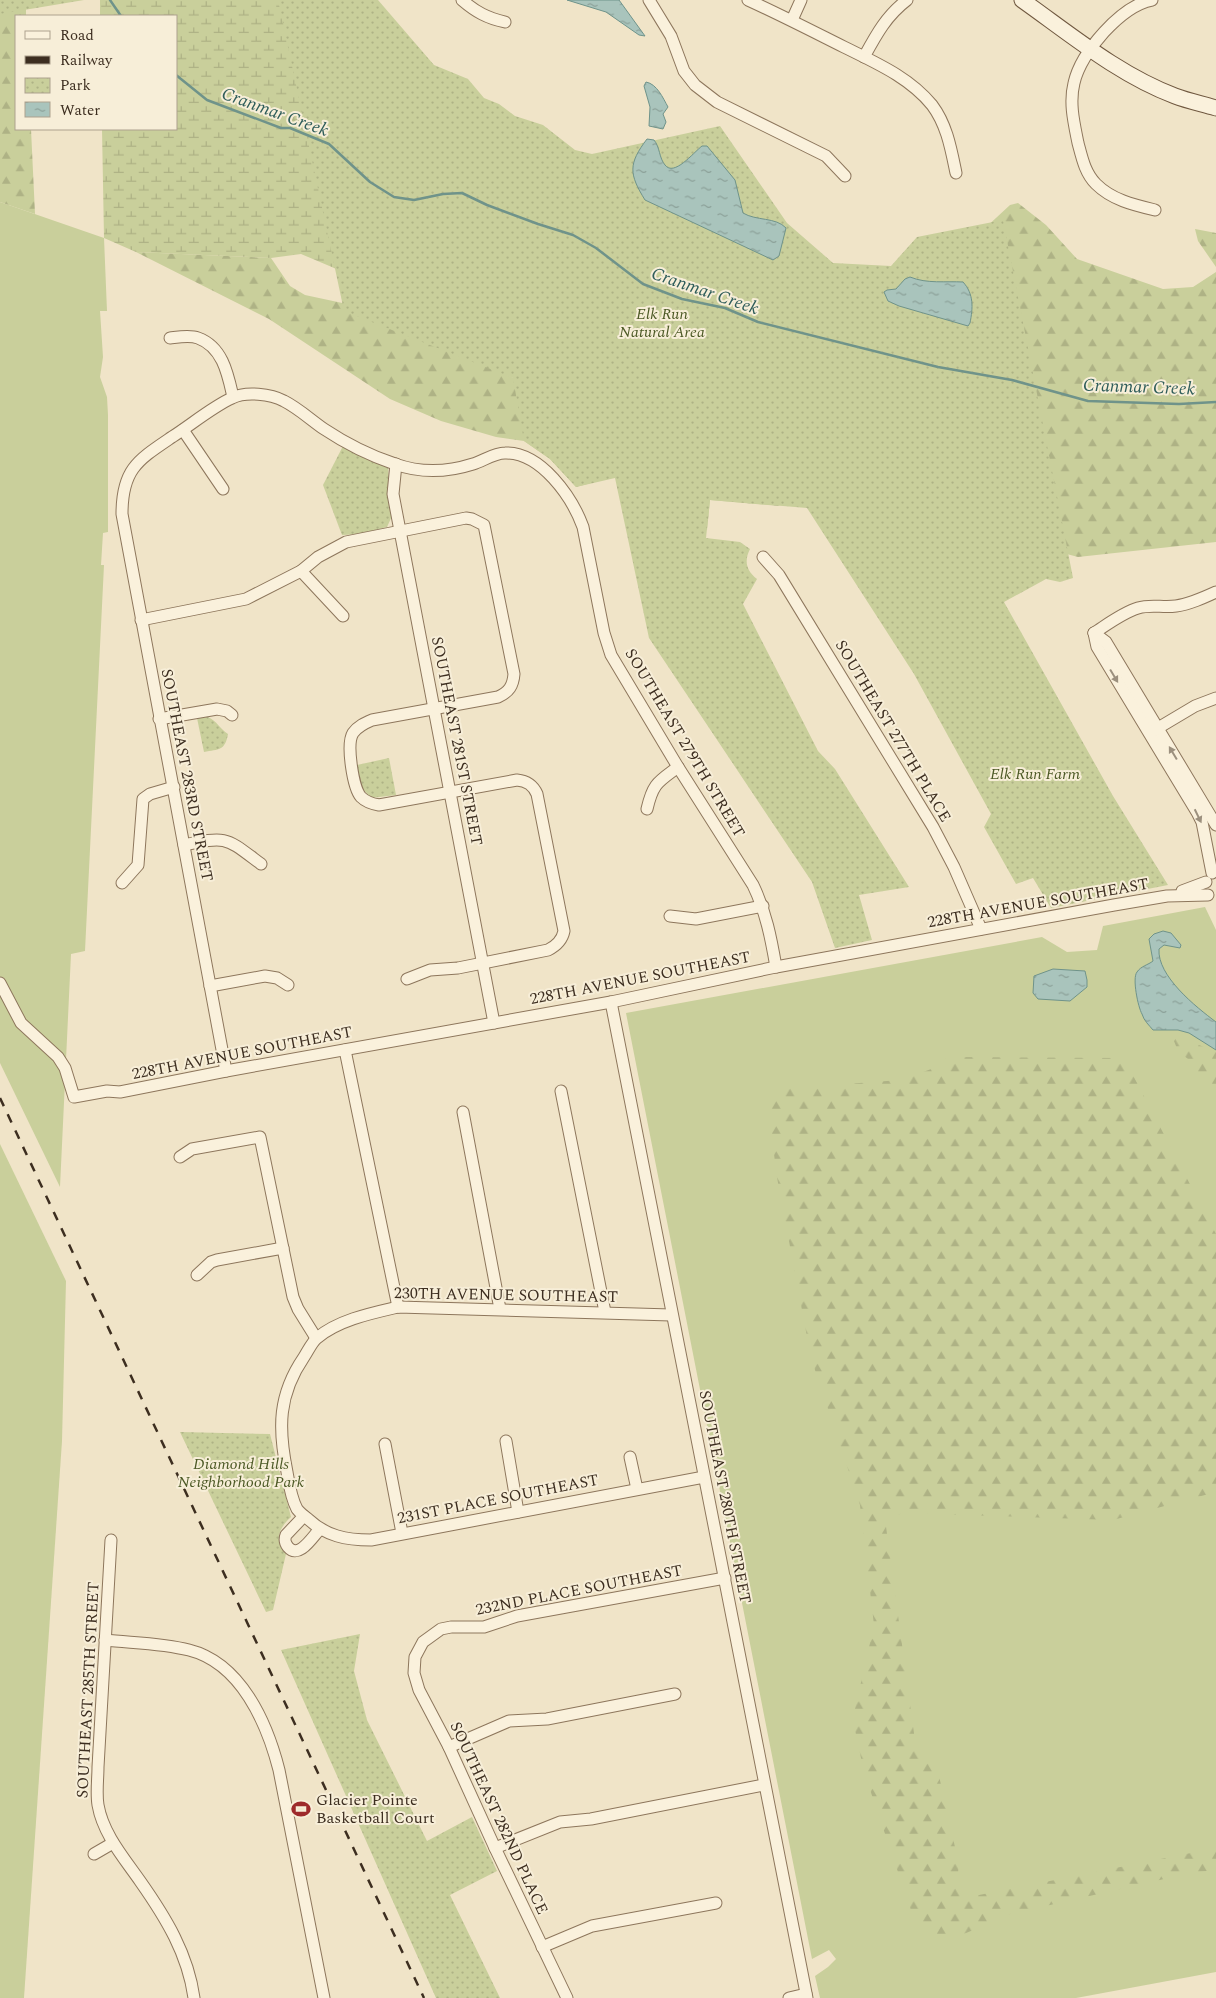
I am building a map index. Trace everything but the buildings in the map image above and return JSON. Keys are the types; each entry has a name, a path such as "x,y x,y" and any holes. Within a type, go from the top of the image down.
{"street":[{"path":"462,0 475,11 490,19 505,22"},
{"path":"649,0 671,36 684,70 695,86 717,102 826,156 845,176"},
{"path":"748,0 792,20 907,80 933,106 948,134 956,173"},
{"path":"792,20 801,0"},
{"path":"864,57 878,29 887,17 906,0"},
{"path":"1022,0 1091,49 1150,85 1176,96 1216,108"},
{"path":"1152,0 1143,2 1126,11 1091,49 1078,70 1073,84 1072,115 1082,161 1088,174 1105,191 1118,199 1155,210"},
{"path":"170,338 191,337 200,339 213,348 224,363 233,397 182,430 223,489"},
{"name":"SOUTHEAST 279TH STREET","path":"233,397 259,395 284,401 326,430 353,445 396,464 430,471 445,471 473,464 506,452 529,460 542,468 556,481 577,512 583,527 604,633 611,655 678,768 753,885 769,925 776,967"},
{"name":"SOUTHEAST 283RD STREET","path":"182,430 144,456 130,474 125,485 122,514 140,620 174,787 226,1071"},
{"name":"SOUTHEAST 281ST STREET","path":"396,464 393,494 494,1023"},
{"path":"140,620 234,603 261,592 301,571 318,557 346,542 466,518 478,521 484,525 514,674 510,690 498,697 364,723 353,734 349,748 357,789 364,800 379,805 517,780 529,783 534,787 537,794 564,931 558,943 548,950 458,968 430,970 407,979"},
{"name":"SOUTHEAST 277TH PLACE","path":"763,557 779,575 933,827 954,867 981,929"},
{"path":"301,571 343,616"},
{"path":"1212,898 1211,876 1202,822 1106,642 1094,633 1129,611 1151,606 1190,604 1216,592"},
{"path":"1153,731 1195,706 1216,698"},
{"path":"159,719 218,709 227,711 232,716"},
{"path":"1153,731 1216,825"},
{"path":"647,808 651,792 657,783 678,768"},
{"path":"122,883 138,865 144,799 150,794 174,787"},
{"path":"184,845 223,839 232,842 261,864"},
{"name":"228TH AVENUE SOUTHEAST","path":"1166,896 1211,876"},
{"name":"228TH AVENUE SOUTHEAST","path":"0,983 21,1023 58,1057 65,1068 74,1096 107,1091 120,1092 226,1071 611,1002 776,967 1166,896 1212,898"},
{"path":"670,916 696,919 763,906"},
{"path":"210,986 265,976 277,978 288,985"},
{"name":"SOUTHEAST 280TH STREET","path":"611,1002 806,1996"},
{"path":"345,1050 398,1307"},
{"path":"561,1091 606,1312"},
{"path":"463,1112 500,1309"},
{"path":"180,1157 192,1149 260,1137 293,1297 298,1310 316,1338 295,1370 285,1392 281,1416 281,1442 290,1490 297,1509 304,1516 284,1539 286,1545 290,1550 302,1549 320,1529"},
{"path":"198,1275 211,1262 217,1260 283,1248"},
{"name":"230TH AVENUE SOUTHEAST","path":"316,1338 347,1321 368,1313 398,1307 671,1315"},
{"path":"506,1441 518,1512"},
{"path":"385,1444 402,1533"},
{"path":"630,1457 637,1489"},
{"name":"231ST PLACE SOUTHEAST","path":"304,1516 331,1535 354,1540 371,1540 704,1477"},
{"name":"SOUTHEAST 285TH STREET","path":"111,1540 98,1767 98,1805 113,1842 151,1897 176,1940 188,1965 194,1998"},
{"name":"232ND PLACE SOUTHEAST","path":"418,1650 423,1642 441,1629 451,1627 484,1627 517,1616 725,1578"},
{"path":"105,1640 171,1646 191,1650 220,1666 236,1679 249,1696 269,1738 279,1770 324,1998"},
{"name":"SOUTHEAST 282ND PLACE","path":"418,1650 414,1664 416,1682 567,1998"},
{"path":"449,1748 509,1721 547,1719 675,1694"},
{"path":"495,1848 560,1822 591,1819 764,1785"},
{"path":"94,1854 113,1842"},
{"path":"542,1947 592,1926 716,1903"},
{"path":"789,1998 806,1996"}],"green space":[{"path":"0,0 26,0 26,15 15,15 15,130 31,130 35,214 0,202"},
{"path":"0,0 84,0 0,14"},
{"path":"100,0 352,0 346,273 301,254 271,258 136,252 104,238 102,130 178,130 178,15 100,15"},
{"name":"Elk Run Natural Area","path":"278,0 378,0 434,65 468,79 484,98 499,104 515,116 543,125 575,150 592,154 720,126 787,223 833,263 891,266 917,237 1003,220 1073,578 1060,582 1046,579 1004,602 1113,796 1168,885 1051,908 1033,878 1016,884 984,827 991,814 914,674 807,508 710,500 706,538 740,542 750,549 747,565 750,572 757,579 743,604 818,751 835,769 909,887 859,895 872,940 835,948 812,882 649,638 615,478 576,487 550,459 524,441 513,378 344,311"},
{"path":"0,202 104,238 107,311 100,311 103,357 100,377 107,397 108,415 108,532 103,533 101,565 104,565 85,951 71,954 60,1187 0,1063"},
{"path":"1018,203 1046,225 1077,259 1163,289 1193,287 1216,272 1216,542 1078,557 1063,553 983,230 1010,205"},
{"path":"1195,229 1216,233 1216,267 1198,241"},
{"path":"136,252 271,258 290,286 305,295 361,307 397,322 780,506 710,500 707,530 614,477 576,487 550,459 524,441 496,437 441,421 390,399 269,319"},
{"path":"343,446 388,468 392,516 387,527 360,534 342,535 323,485"},
{"path":"208,717 228,734 223,746 204,752 197,718"},
{"path":"389,758 396,795 371,798 362,788 357,765"},
{"path":"1205,907 1216,930 1216,1972 1076,1998 820,1998 815,1976 836,1959 829,1950 812,1959 626,1013 1042,937 1067,952 1097,950 1103,926"},
{"path":"1177,1036 1216,1052 1216,1099 1188,1059 1178,1051 1174,1041"},
{"path":"948,1057 1124,1058 1216,1234 1216,1492 1113,1520 903,1513 885,1519 916,1748 937,1767 959,1865 958,1878 960,1885 967,1895 979,1895 1216,1848 1216,1870 1179,1874 1010,1914 962,1935 938,1938 927,1934 916,1925 864,1772 855,1730 850,1718 854,1713 874,1625 860,1505 811,1358 776,1172 768,1098 776,1089 901,1080 934,1068"},
{"path":"0,1144 66,1281 62,1441 24,1998 0,1998"},
{"name":"Diamond Hills Neighborhood Park","path":"180,1432 270,1434 291,1517 283,1526 279,1539 286,1554 273,1610 266,1612"},
{"path":"360,1634 354,1671 367,1720 427,1841 472,1817 497,1871 450,1895 500,1998 436,1998 281,1650"}],"water":[{"path":"567,0 619,0 645,36 639,35 606,12"},
{"path":"646,82 656,88 668,107 663,114 666,122 663,129 649,126 650,107 644,86"},
{"path":"647,139 654,140 663,162 669,168 678,166 702,146 707,146 735,180 743,213 777,222 786,228 779,256 773,260 645,200 636,183 633,169 636,155"},
{"path":"910,277 930,281 963,282 969,291 972,301 971,317 968,326 888,301 884,292 896,289 905,279"},
{"path":"1163,931 1171,933 1181,945 1180,948 1164,945 1159,949 1164,970 1179,990 1216,1022 1216,1050 1189,1033 1178,1030 1153,1030 1145,1021 1136,993 1136,975 1140,968 1153,961 1149,939 1154,934"},
{"path":"1053,969 1085,971 1087,987 1070,1001 1038,999 1033,993 1034,976"}],"waterway":[{"name":"Cranmar Creek","path":"110,0 120,15"},
{"name":"Cranmar Creek","path":"178,77 207,100 281,128 290,128 329,144 370,182 394,197 414,200 443,194 462,193 487,205 573,235 596,248 643,284 682,299 725,308 758,322 938,367 1012,380 1088,401 1179,404 1216,402"}],"railway":[{"path":"0,1098 424,1998"}],"place":[{"name":"Glacier Pointe Basketball Court","path":"301,1809"}],"park label":[{"name":"Elk Run Farm","path":"1035,774"}]}
